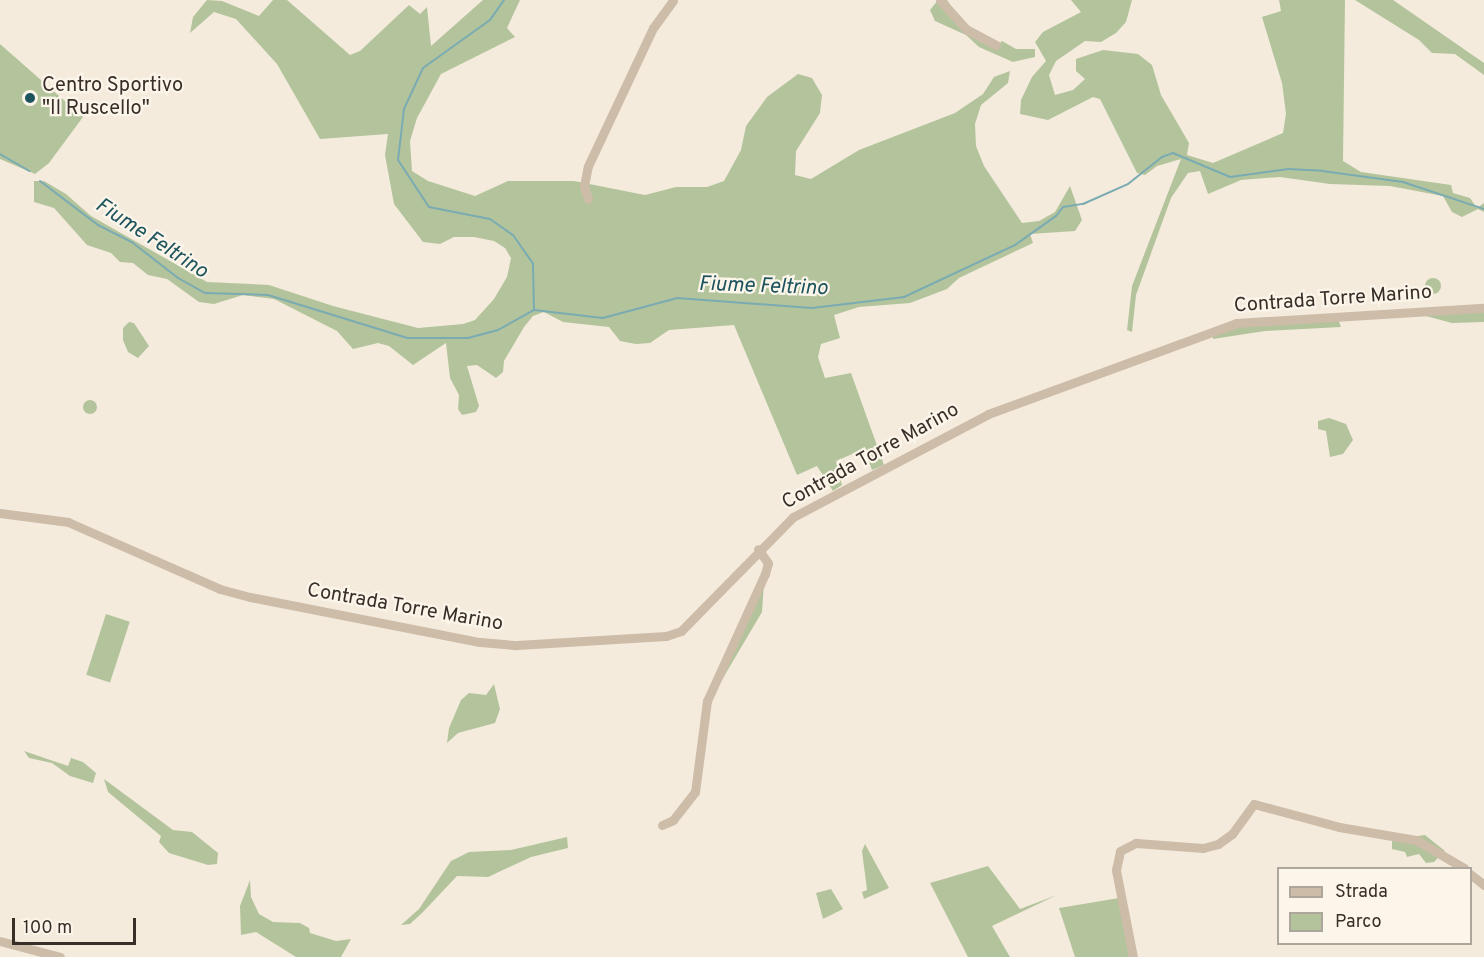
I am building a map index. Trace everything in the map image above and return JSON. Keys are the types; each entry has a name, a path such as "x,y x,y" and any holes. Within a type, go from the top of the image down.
{"street":[{"path":"588,199 584,186 588,166 653,28 672,0"},
{"path":"940,0 966,29 996,45"},
{"name":"Contrada Torre Marino","path":"0,513 68,522 220,589 250,597 480,642 517,645 666,636 681,631 758,549 794,517 988,414 1207,331 1236,323 1484,308"},
{"path":"662,825 673,820 695,792 707,700 768,563 758,549"},
{"path":"1133,957 1116,870 1120,851 1136,843 1203,848 1218,844 1232,834 1254,804 1339,827 1416,840 1462,867"},
{"path":"1472,875 1484,885"},
{"path":"0,941 60,957"}],"green space":[{"path":"207,0 222,1 259,16 273,0 287,0 350,55 360,51 409,5 420,14 427,7 431,46 483,0 520,0 507,28 515,37 441,74 417,118 410,141 412,171 428,181 475,196 508,181 574,181 645,195 676,187 707,187 724,181 741,150 746,126 767,97 798,74 812,78 822,95 820,113 796,151 795,175 811,179 859,150 955,113 983,94 994,77 1010,71 1008,83 981,105 975,124 976,146 984,166 1022,223 1039,221 1055,212 1070,186 1082,220 1075,231 1030,234 1033,243 959,278 947,289 910,303 859,307 834,315 840,338 821,344 818,357 825,378 851,373 884,465 872,470 864,449 836,461 842,485 833,491 817,466 797,475 734,325 669,330 650,343 636,344 620,341 609,327 563,322 544,312 533,316 524,327 504,361 503,372 496,378 477,365 467,366 479,406 476,412 462,415 458,409 459,395 450,378 446,343 413,365 389,346 378,343 353,349 337,331 274,299 243,295 214,304 199,302 167,279 148,275 133,263 120,262 111,253 87,245 54,208 34,202 34,181 44,181 66,194 91,216 207,282 269,285 333,306 418,328 463,324 475,320 494,299 507,277 511,258 505,248 494,241 474,237 454,237 440,244 423,242 394,204 385,155 388,134 320,139 277,64 236,19 214,12 190,33 193,17"},
{"path":"938,0 947,0 961,21 998,45 1002,41 1016,49 1035,49 1035,57 1013,62 979,47 966,35 935,21 930,10"},
{"path":"1071,0 1132,0 1126,22 1116,33 1101,42 1085,41 1056,61 1049,75 1055,95 1073,90 1085,79 1076,71 1076,59 1103,50 1138,54 1152,65 1161,95 1189,143 1187,155 1213,163 1283,133 1286,114 1282,83 1262,17 1281,11 1279,0 1345,0 1343,161 1361,172 1451,185 1453,193 1470,198 1477,208 1484,203 1484,212 1478,209 1462,217 1452,212 1443,196 1390,186 1330,184 1280,177 1241,180 1208,194 1200,171 1188,173 1171,198 1136,295 1132,332 1127,330 1132,286 1181,159 1157,166 1145,175 1137,173 1100,99 1093,97 1048,120 1020,114 1021,100 1032,77 1046,61 1035,42 1043,32 1081,12"},
{"path":"1355,0 1393,0 1484,63 1484,75 1455,54 1432,53 1419,40"},
{"name":"Centro Sportivo \"Il Ruscello\"","path":"0,44 83,117 49,163 35,174 0,159"},
{"path":"1430,278 1436,278 1441,286 1439,292 1430,294 1425,289 1425,283"},
{"path":"1484,311 1484,322 1452,323 1422,315"},
{"path":"1338,319 1341,327 1265,331 1213,339 1213,334 1238,326"},
{"path":"129,322 134,323 149,346 138,358 128,352 123,340 123,328"},
{"path":"87,400 93,400 97,407 93,414 87,414 83,410 83,404"},
{"path":"1329,418 1346,424 1353,440 1343,454 1330,457 1326,431 1318,429 1318,421"},
{"path":"764,582 762,612 710,700"},
{"path":"106,614 130,622 110,683 86,675"},
{"path":"494,684 500,709 495,723 458,733 447,743 449,728 461,700 469,693 486,695"},
{"path":"24,751 68,766 71,758 83,762 96,773 93,783 70,776 52,763 29,758"},
{"path":"104,779 173,830 192,832 218,853 217,864 208,865 169,853 159,842 161,836 108,792"},
{"path":"1425,835 1445,851 1434,862 1426,863 1419,854 1407,857 1405,852 1392,849 1392,840"},
{"path":"567,837 568,848 531,857 488,877 457,876 410,924 401,925 419,909 451,861 469,852 511,850"},
{"path":"865,844 889,888 864,899 862,892 867,890 862,851"},
{"path":"988,866 1020,909 1057,895 992,926 1010,957 968,957 930,883"},
{"path":"250,880 251,897 259,914 273,922 300,923 309,928 310,933 336,941 351,939 341,957 296,957 256,932 241,935 240,906"},
{"path":"831,889 843,909 823,919 816,893"},
{"path":"1119,898 1132,957 1075,957 1059,908"}],"waterway":[{"path":"504,0 490,20 423,68 404,109 398,160 429,207 490,219 513,235 533,264 534,310"},
{"name":"Fiume Feltrino","path":"40,181 98,225 133,243 178,278 205,293 268,295 408,338 468,338 498,330 534,310 603,318 677,298 812,308 904,297 1015,245 1056,216 1063,207 1083,204 1128,184 1162,157 1173,153 1230,177 1288,169 1322,171 1403,182 1484,209"},
{"name":"Fiume Feltrino","path":"0,154 30,171"}],"place":[{"name":"Centro Sportivo \"Il Ruscello\"","path":"30,98"}]}
